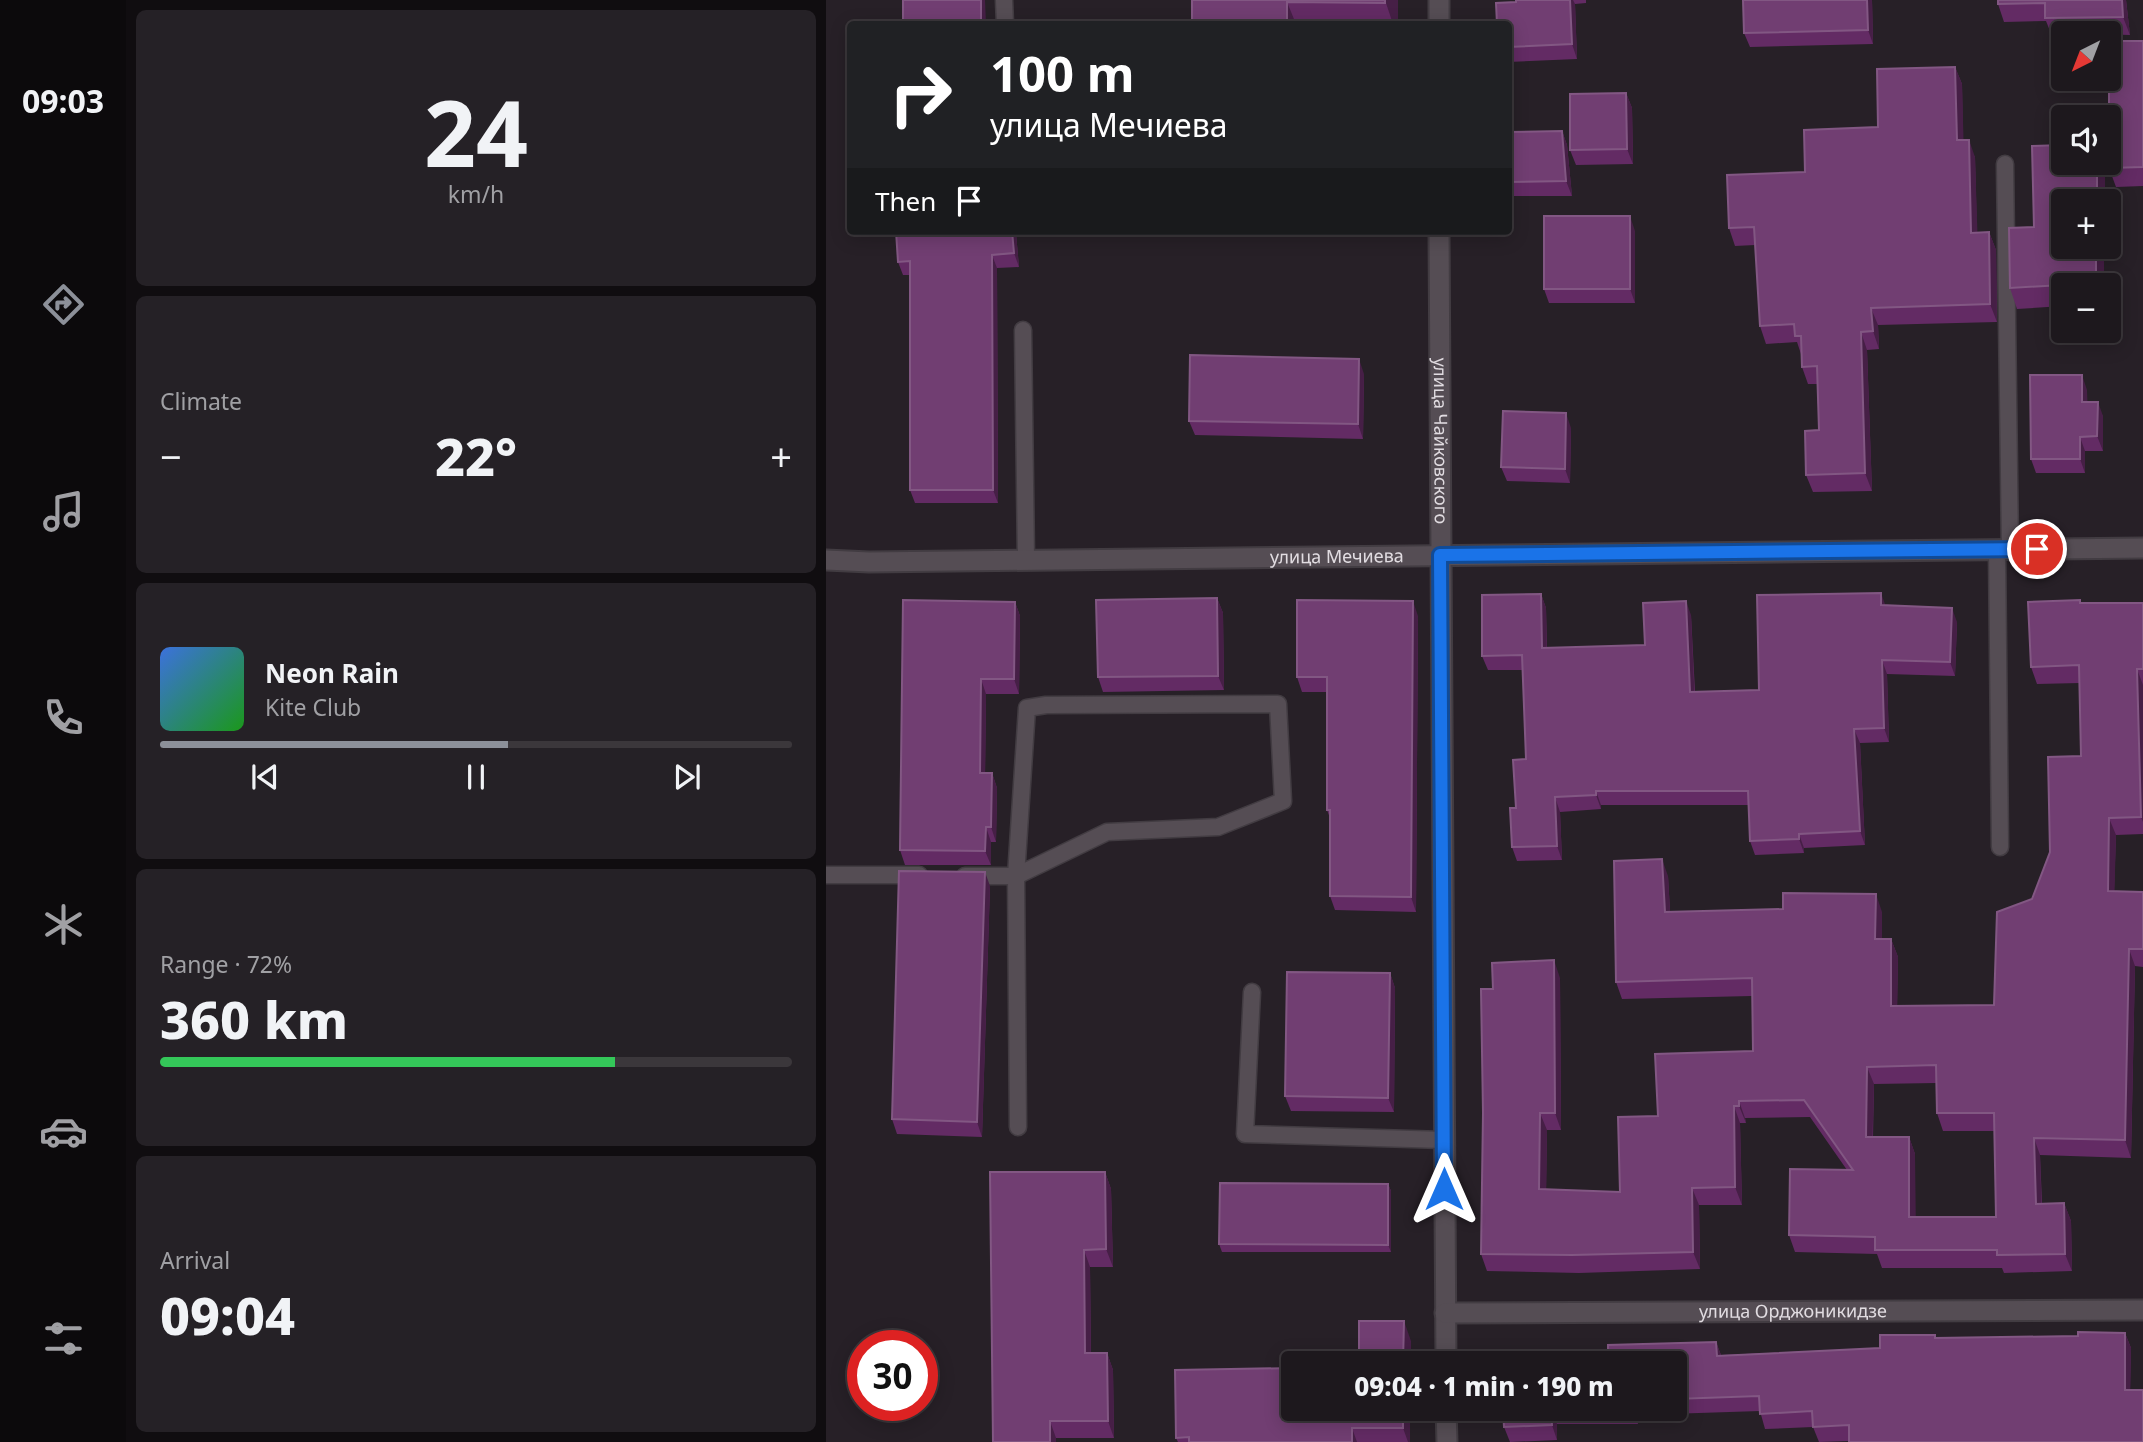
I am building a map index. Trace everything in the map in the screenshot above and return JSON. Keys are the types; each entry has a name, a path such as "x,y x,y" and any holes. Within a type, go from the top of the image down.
{"street":[{"path":"1438,0 1439,21"},
{"name":"улица Чайковского","path":"1439,235 1446,1351"},
{"name":"улица Мечиева","path":"826,561 2143,548"},
{"name":"улица Орджоникидзе","path":"1445,1313 2143,1310"},
{"path":"1446,1421 1447,1442"}],"lane":[{"path":"1004,0 1005,21"},
{"path":"2000,847 2006,164"},
{"path":"1023,330 1026,560"},
{"path":"826,875 1016,876 1107,832 1218,827 1283,801 1278,704 1046,705 1027,708 1016,876 1018,1127"},
{"path":"1252,992 1245,1134 1444,1140"}],"building":[{"path":"903,0 981,0 981,21 903,21"},
{"path":"1192,0 1385,0 1385,3 1287,2 1287,21 1192,21"},
{"path":"1570,0 1572,44 1512,47 1512,21 1497,21 1496,3"},
{"path":"1743,0 1867,0 1868,30 1744,33"},
{"path":"1998,0 2122,0 2123,17 2045,18 2045,3 1998,4"},
{"path":"2121,41 2143,41 2143,167 2121,168 2121,105 2109,105 2109,91 2121,91"},
{"path":"1955,67 1957,140 1969,140 1971,233 1989,232 1990,304 1871,308 1873,331 1861,332 1865,473 1806,475 1805,431 1819,430 1817,366 1802,367 1801,336 1795,336 1794,324 1760,326 1754,227 1729,228 1727,175 1805,172 1804,130 1878,127 1877,69"},
{"path":"1626,93 1627,149 1570,150 1570,94"},
{"path":"1562,131 1566,181 1512,182 1512,132"},
{"path":"2051,145 2051,175 2097,175 2097,189 2051,189 2051,259 2096,259 2096,273 2051,273 2051,286 2010,288 2009,228 2034,227 2032,146"},
{"path":"1544,216 1630,216 1630,289 1544,289"},
{"path":"896,235 1012,235 1014,253 992,255 993,490 910,490 910,261 898,262"},
{"path":"1190,355 1359,359 1358,424 1189,421"},
{"path":"2030,375 2082,375 2082,402 2098,402 2097,436 2080,437 2080,459 2031,459"},
{"path":"1503,411 1566,413 1565,469 1501,467"},
{"path":"1881,593 1881,605 1952,608 1950,662 1882,660 1884,728 1854,729 1860,831 1799,834 1799,839 1750,841 1748,791 1596,791 1596,795 1555,797 1557,846 1512,847 1510,808 1516,808 1513,760 1526,759 1522,655 1482,656 1482,595 1541,594 1542,648 1645,645 1643,603 1686,601 1690,692 1759,690 1757,595"},
{"path":"1217,598 1218,676 1098,677 1096,600"},
{"path":"903,600 1015,602 1014,679 981,679 980,773 992,773 991,827 986,827 985,851 900,850"},
{"path":"1297,600 1413,601 1411,897 1330,896 1327,677 1297,677"},
{"path":"2080,600 2080,603 2143,603 2143,669 2137,669 2141,817 2109,818 2108,891 2143,892 2143,949 2129,949 2125,1140 2034,1138 2036,1204 2064,1203 2065,1254 1997,1255 1997,1250 1875,1250 1875,1237 1789,1235 1790,1169 1853,1170 1804,1100 1739,1101 1739,1106 1734,1106 1735,1187 1692,1188 1693,1252 1481,1254 1481,989 1493,989 1492,963 1554,960 1555,1113 1540,1113 1539,1189 1620,1192 1618,1117 1658,1116 1655,1054 1753,1051 1752,978 1616,982 1614,861 1662,859 1665,912 1783,909 1783,893 1876,894 1875,939 1891,939 1891,1006 1994,1005 1997,912 2032,899 2050,852 2048,757 2081,756 2079,665 2031,667 2028,602","holes":["1936,1065 1937,1113 1994,1113 1996,1217 1909,1217 1909,1137 1866,1137 1867,1067"]},
{"path":"899,871 985,872 977,1122 892,1119"},
{"path":"1287,972 1390,973 1388,1098 1285,1096"},
{"path":"990,1172 1105,1172 1106,1249 1084,1250 1085,1353 1107,1353 1108,1421 1050,1421 1050,1442 993,1442"},
{"path":"1220,1183 1388,1184 1388,1245 1219,1244"},
{"path":"1359,1321 1404,1321 1403,1351 1359,1351"},
{"path":"2078,1332 2125,1333 2125,1390 2143,1390 2143,1442 1849,1442 1849,1425 1813,1427 1812,1411 1760,1414 1759,1396 1687,1399 1687,1351 1608,1351 1608,1345 1716,1342 1717,1356 1880,1348 1880,1335 1935,1335 1935,1338 2078,1336"},
{"path":"1281,1368 1281,1421 1403,1421 1403,1428 1352,1428 1352,1442 1189,1442 1189,1437 1176,1438 1175,1370"},
{"path":"1504,1421 1552,1421 1552,1425 1504,1427"}],"route":[{"path":"1444,1189 1440,555 2037,549"}]}
